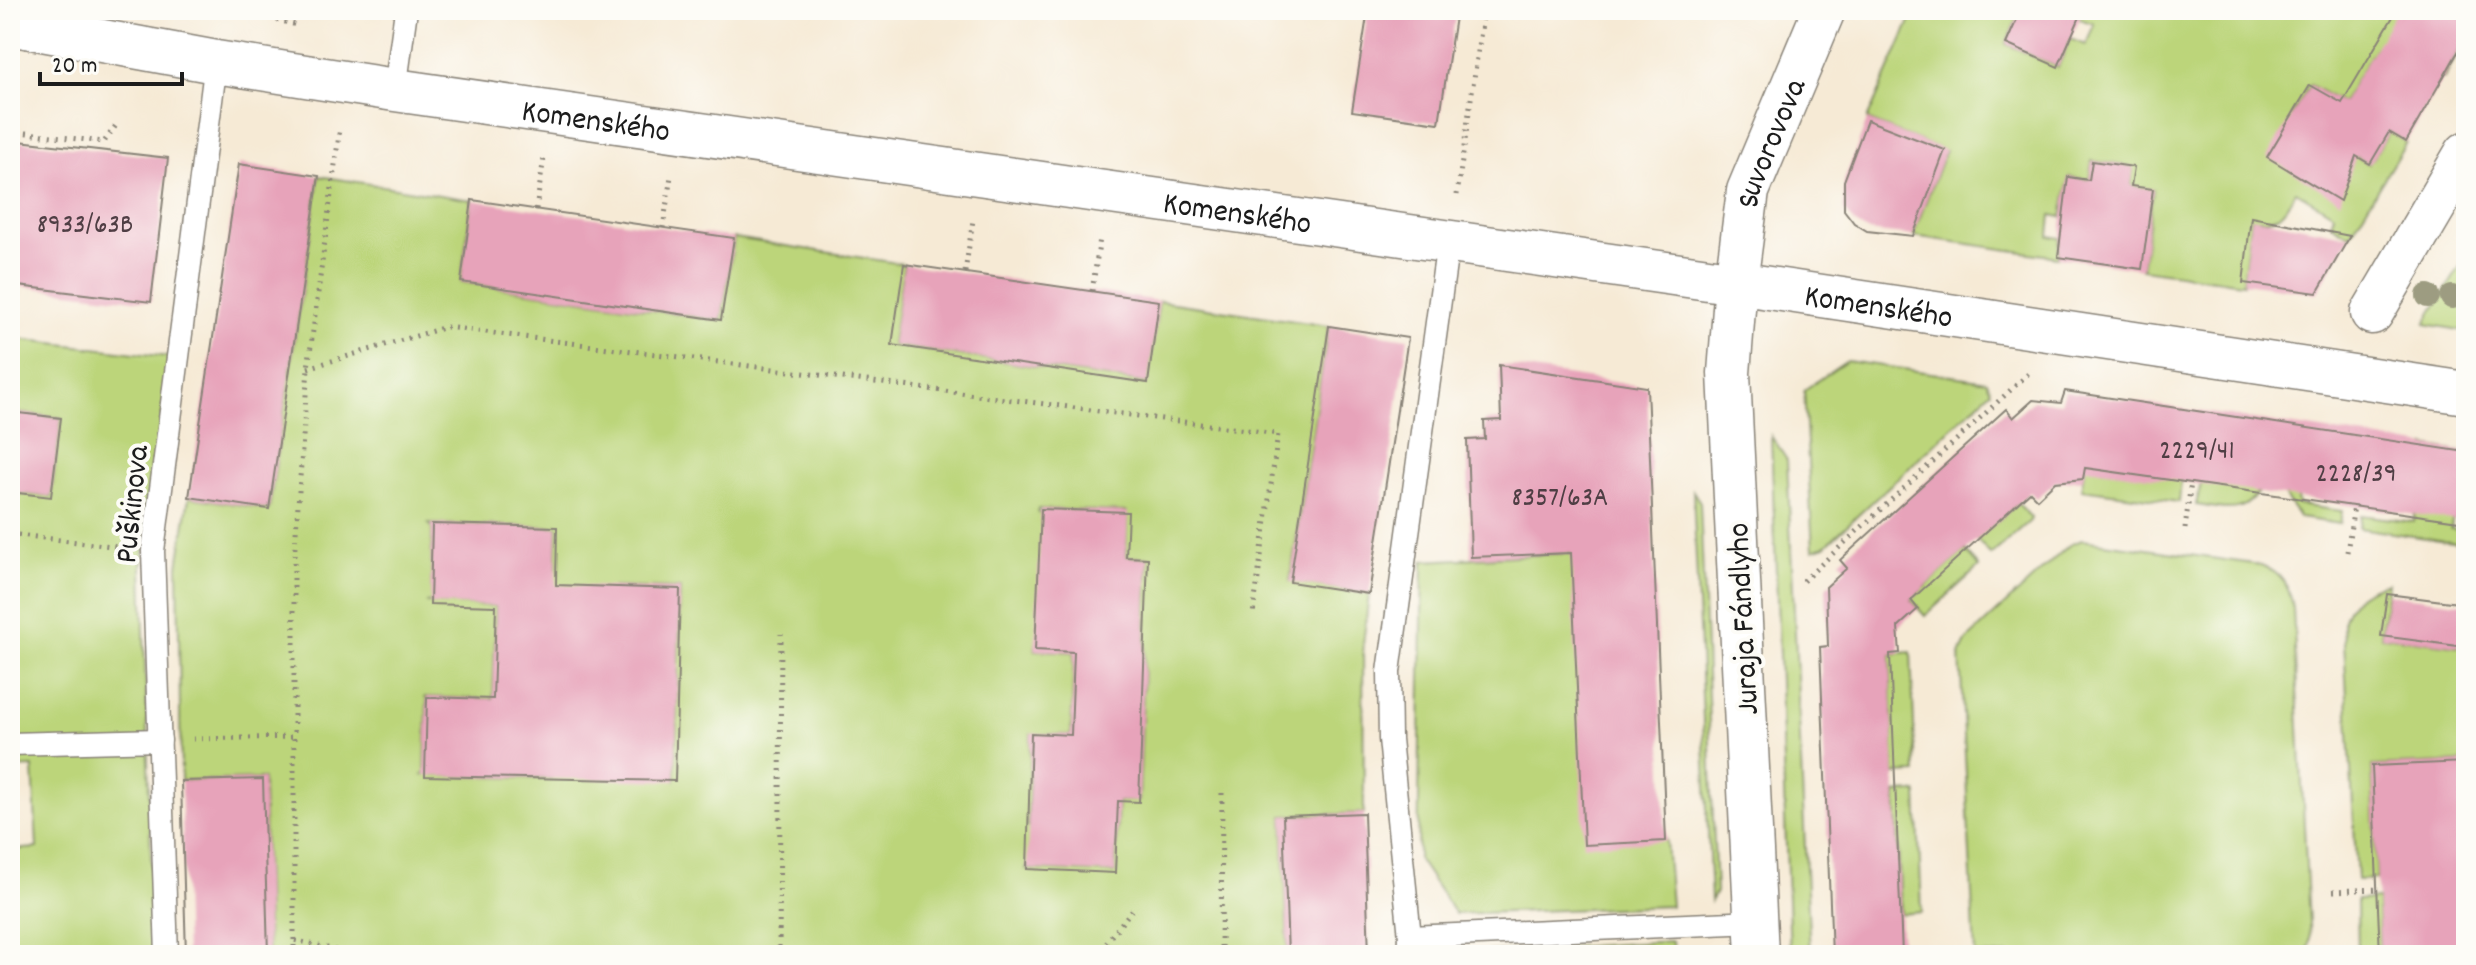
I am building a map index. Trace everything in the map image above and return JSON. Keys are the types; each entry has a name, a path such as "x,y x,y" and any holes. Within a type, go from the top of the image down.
{"street":[{"name":"Suvorovova","path":"1736,283 1748,191 1824,10"},
{"name":"Komenského","path":"10,24 216,62 395,90 1736,283 2466,393"},
{"path":"2372,313 2466,153"},
{"name":"Juraja Fándlyho","path":"1736,283 1729,373 1756,939"}],"lane":[{"path":"395,90 406,10"},
{"name":"Puškinova","path":"167,955 153,551 216,62"},
{"path":"1448,242 1389,672 1390,739 1409,946 1756,939"},
{"path":"10,744 160,740"}],"path":[{"path":"238,10 257,12 302,27"},
{"path":"1457,195 1484,10"},
{"path":"10,131 104,142 117,124"},
{"path":"294,955 294,560 308,368 340,127"},
{"path":"536,209 544,157"},
{"path":"663,228 671,175"},
{"path":"965,272 973,219"},
{"path":"1092,291 1100,238"},
{"path":"308,368 446,327 1278,434 1253,614"},
{"path":"1803,581 2032,371"},
{"path":"2185,529 2191,482"},
{"path":"2347,552 2354,506"},
{"path":"10,534 153,551"},
{"path":"779,955 781,634"},
{"path":"160,740 295,737"},
{"path":"1221,955 1222,793"},
{"path":"2333,891 2378,889"},
{"path":"1096,955 1132,910"},
{"path":"294,940 356,955"}],"green space":[{"path":"1915,10 2021,10 2006,44 2058,67 2070,39 2086,45 2094,24 2069,15 2071,10 2411,10 2464,41 2444,79 2397,51 2376,47 2342,103 2310,85 2291,117 2369,164 2389,132 2406,142 2350,235 2331,224 2334,214 2296,191 2287,206 2274,218 2251,218 2243,283 2142,269 2153,190 2131,186 2133,167 2092,161 2089,180 2069,177 2062,217 2051,215 2049,236 2060,238 2058,257 1913,236 1945,151 1867,120"},
{"path":"319,176 472,200 461,282 721,320 734,238 904,264 892,345 1147,383 1159,301 1329,326 1290,581 1369,594 1363,645 1364,813 1283,816 1288,955 268,955 263,779 181,781 178,566 189,497 269,509","holes":["1038,509 1127,512 1126,557 1148,558 1139,801 1118,801 1115,873 1026,869 1027,866 1038,867 1028,825 1031,734 1071,735 1074,652 1035,650 1056,514 1038,513","429,524 557,527 556,569 532,568 552,738 551,779 422,775 425,774 427,698 424,697 493,699 496,606 426,603 431,602 432,527","614,587 680,589 675,781"]},
{"path":"2466,257 2466,331 2425,324"},
{"path":"10,338 170,357 142,567 154,955 10,955 10,850 37,848 33,767 10,768 10,492 51,497 61,418 10,412"},
{"path":"1847,361 1987,381 1991,391 1825,546 1813,550 1804,390"},
{"path":"1771,436 1787,460 1810,955 1790,955"},
{"path":"2426,446 2461,452 2451,529 2466,531 2466,544 2359,528 2361,515 2414,522"},
{"path":"2085,467 2181,480 2179,502 2081,489"},
{"path":"2201,483 2262,484 2250,502 2226,509 2196,505"},
{"path":"2285,484 2297,497 2298,505 2342,511 2340,524 2300,518 2285,497"},
{"path":"1693,491 1700,502 1716,892 1711,901"},
{"path":"2018,503 2031,518 2030,521 1991,555 1976,539"},
{"path":"2082,540 2261,565 2280,577 2287,588 2293,609 2310,943 2307,955 1975,955 1960,654 1967,640 2069,545"},
{"path":"1965,550 1979,567 1925,616 1911,600"},
{"path":"1571,553 1666,841 1671,906 1455,914 1418,859 1423,561"},
{"path":"2388,583 2381,636 2466,647 2466,762 2372,766 2377,879 2357,880 2343,623 2354,600 2371,588"},
{"path":"1911,652 1916,773 1894,774 1890,654"},
{"path":"1917,792 1922,912 1901,914 1896,793"},
{"path":"2378,899 2380,955 2358,955 2357,900"},
{"path":"1672,941 1673,955 1435,955"}],"building":[{"path":"1368,10 1456,10 1439,123 1352,111"},
{"path":"2021,10 2083,10 2058,67 2006,44"},
{"path":"2397,10 2466,10 2466,38 2406,142 2389,132 2370,164 2356,156 2340,201 2267,157 2310,85 2342,103"},
{"path":"1867,120 1945,150 1913,236 1867,231 1854,223 1844,210 1844,181"},
{"path":"10,140 168,158 151,302 10,285"},
{"path":"2092,161 2134,167 2131,186 2153,189 2142,269 2058,257 2068,177 2089,180"},
{"path":"239,164 319,176 269,509 189,497"},
{"path":"472,200 734,238 721,320 461,282"},
{"path":"2251,217 2350,236 2317,293 2243,283"},
{"path":"904,264 1159,301 1148,383 892,345"},
{"path":"1329,326 1408,338 1369,594 1290,582"},
{"path":"1499,365 1647,387 1666,841 1584,845 1571,553 1471,557 1467,440 1485,439 1484,421 1501,420"},
{"path":"2065,391 2466,452 2466,522 2085,468 2083,479 2055,482 2037,499 2030,492 1911,600 1918,609 1898,627 1900,653 1890,654 1902,955 1832,955 1820,647 1828,646 1826,587 1847,568 1840,560 2006,409 2013,418 2033,400 2061,403"},
{"path":"10,412 61,418 51,497 10,492"},
{"path":"1041,509 1128,512 1126,557 1148,558 1139,802 1118,801 1115,873 1027,869 1031,733 1071,735 1074,652 1035,650"},
{"path":"432,524 557,527 556,585 680,589 675,781 425,776 427,697 493,699 496,606 430,604"},
{"path":"2387,594 2466,604 2466,647 2381,636"},
{"path":"2466,762 2466,851 2462,852 2466,955 2380,955 2372,766"},
{"path":"263,779 268,955 186,955 181,781"},
{"path":"1364,813 1369,955 1288,955 1283,816"}]}
